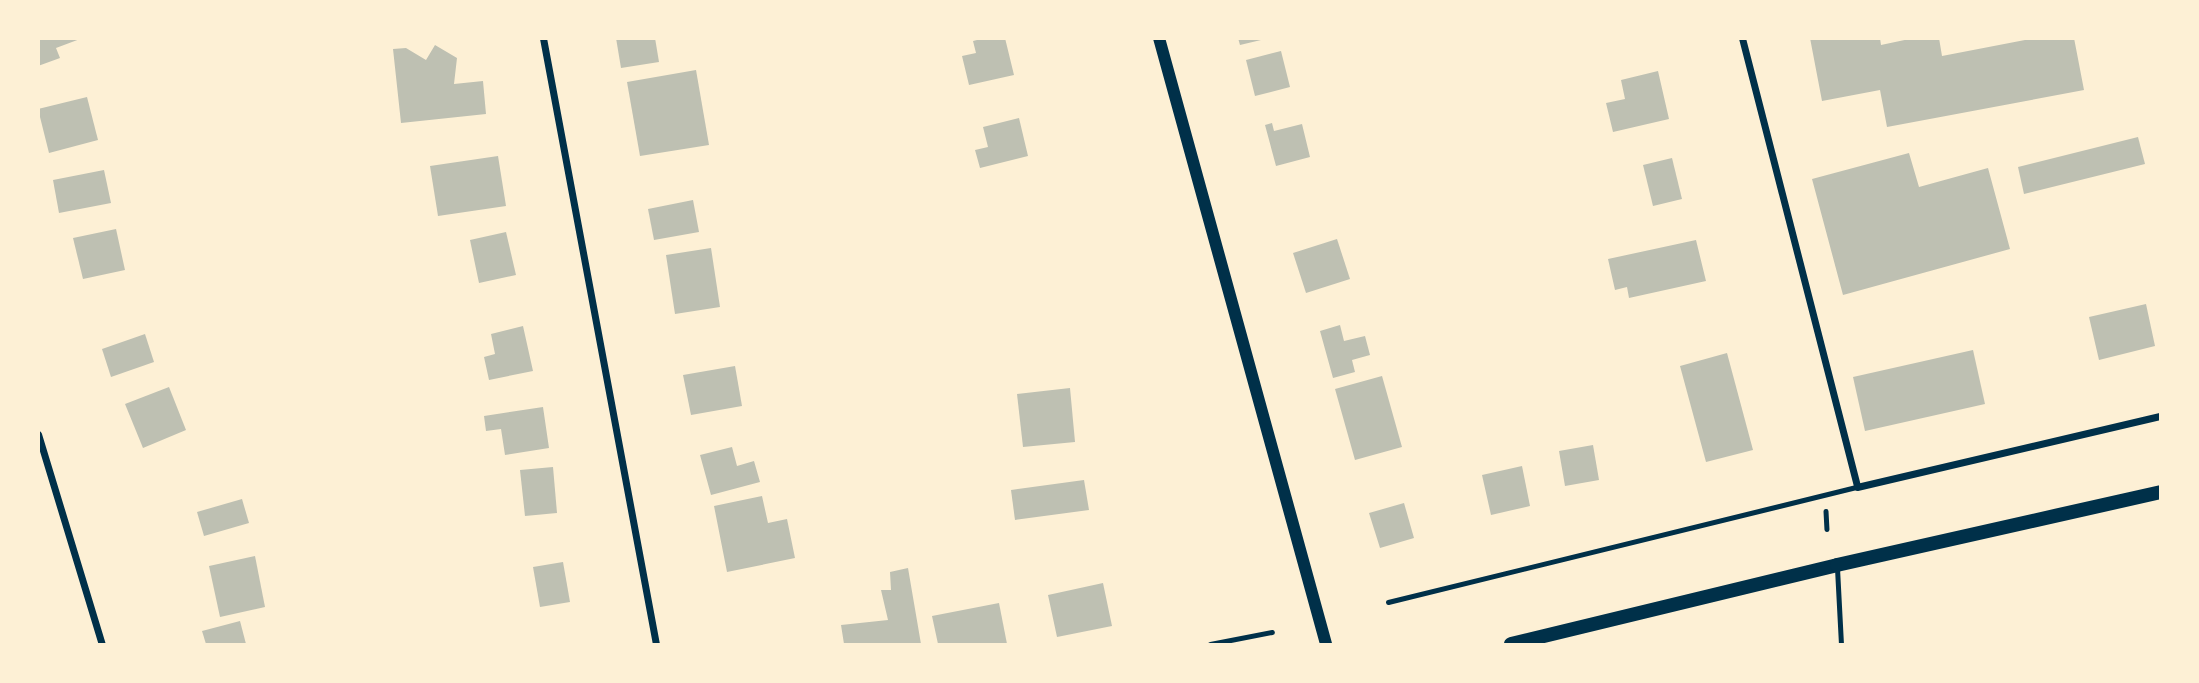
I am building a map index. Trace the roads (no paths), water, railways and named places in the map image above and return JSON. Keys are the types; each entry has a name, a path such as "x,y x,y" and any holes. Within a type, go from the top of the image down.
{"main road":[{"path":"1511,645 1837,565 2161,492"}],"street":[{"path":"543,38 656,645"},
{"path":"1159,38 1326,645"},
{"path":"1742,38 1857,487 2161,416"},
{"path":"38,434 102,645"}],"lane":[{"path":"1388,602 1857,487"},
{"path":"1837,565 1841,645"},
{"path":"1210,645 1272,632"}]}
